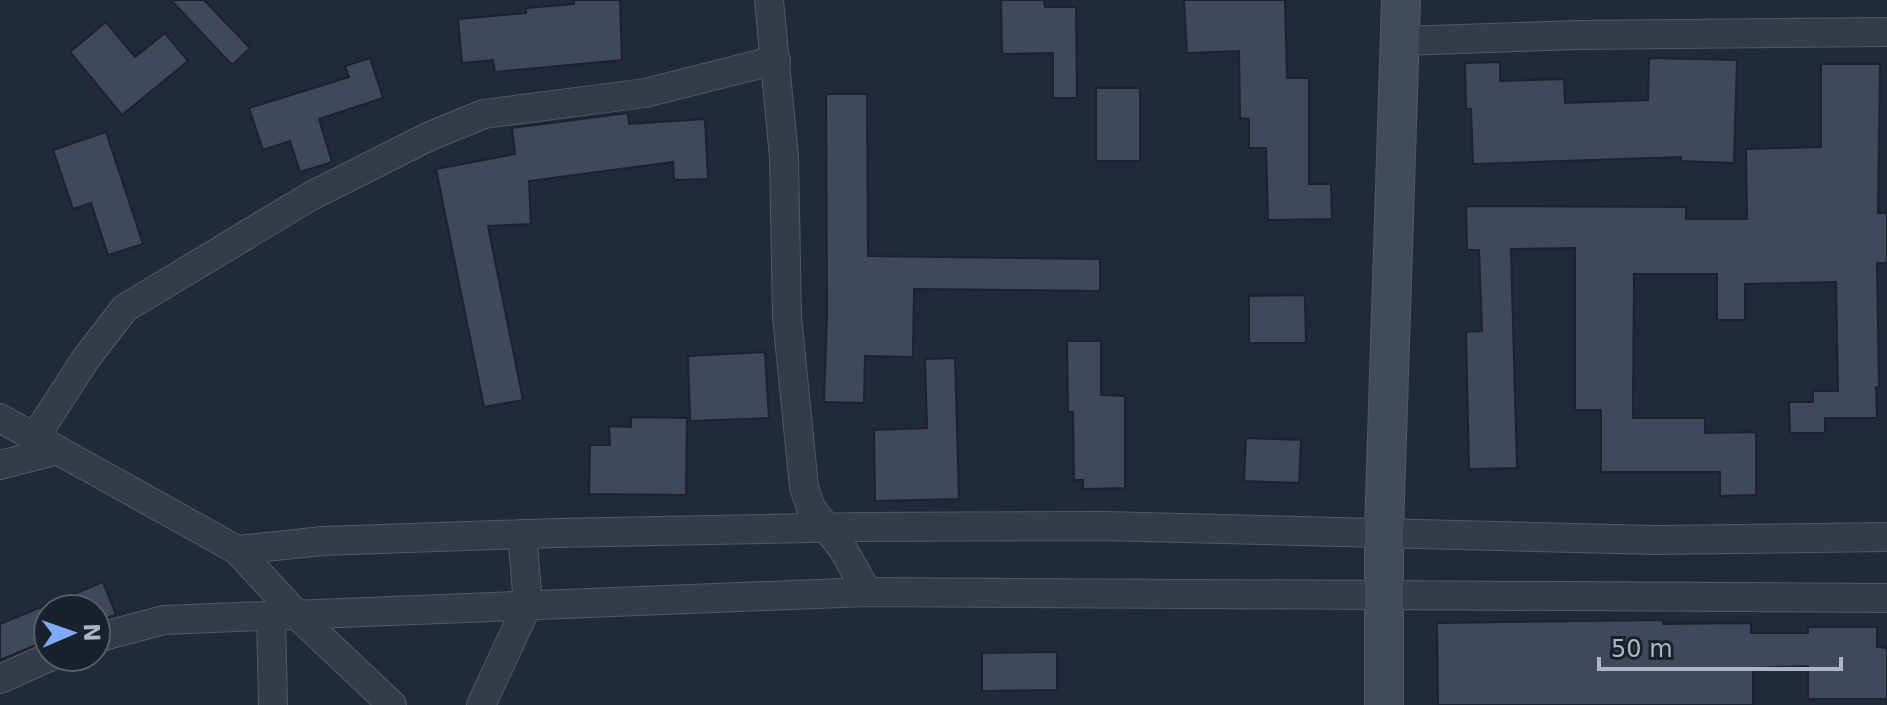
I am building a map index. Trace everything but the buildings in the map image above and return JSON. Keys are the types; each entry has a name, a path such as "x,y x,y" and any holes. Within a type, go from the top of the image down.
{"street":[{"path":"769,0 784,157 787,317 804,487 811,508 843,549 867,592"},
{"path":"1384,705 1384,531 1401,0"},
{"path":"1402,41 1578,35 1887,32"},
{"path":"0,465 46,443 87,357 125,308 324,190 430,136 484,114 645,93 776,60"},
{"path":"0,418 237,550 284,616 392,705"},
{"path":"237,550 323,541 825,527 1104,526 1655,540 1887,537"},
{"path":"481,705 528,604 522,534"},
{"path":"112,634 164,620 867,592 1887,598"},
{"path":"273,705 284,616"},
{"path":"0,679 32,665"}]}
